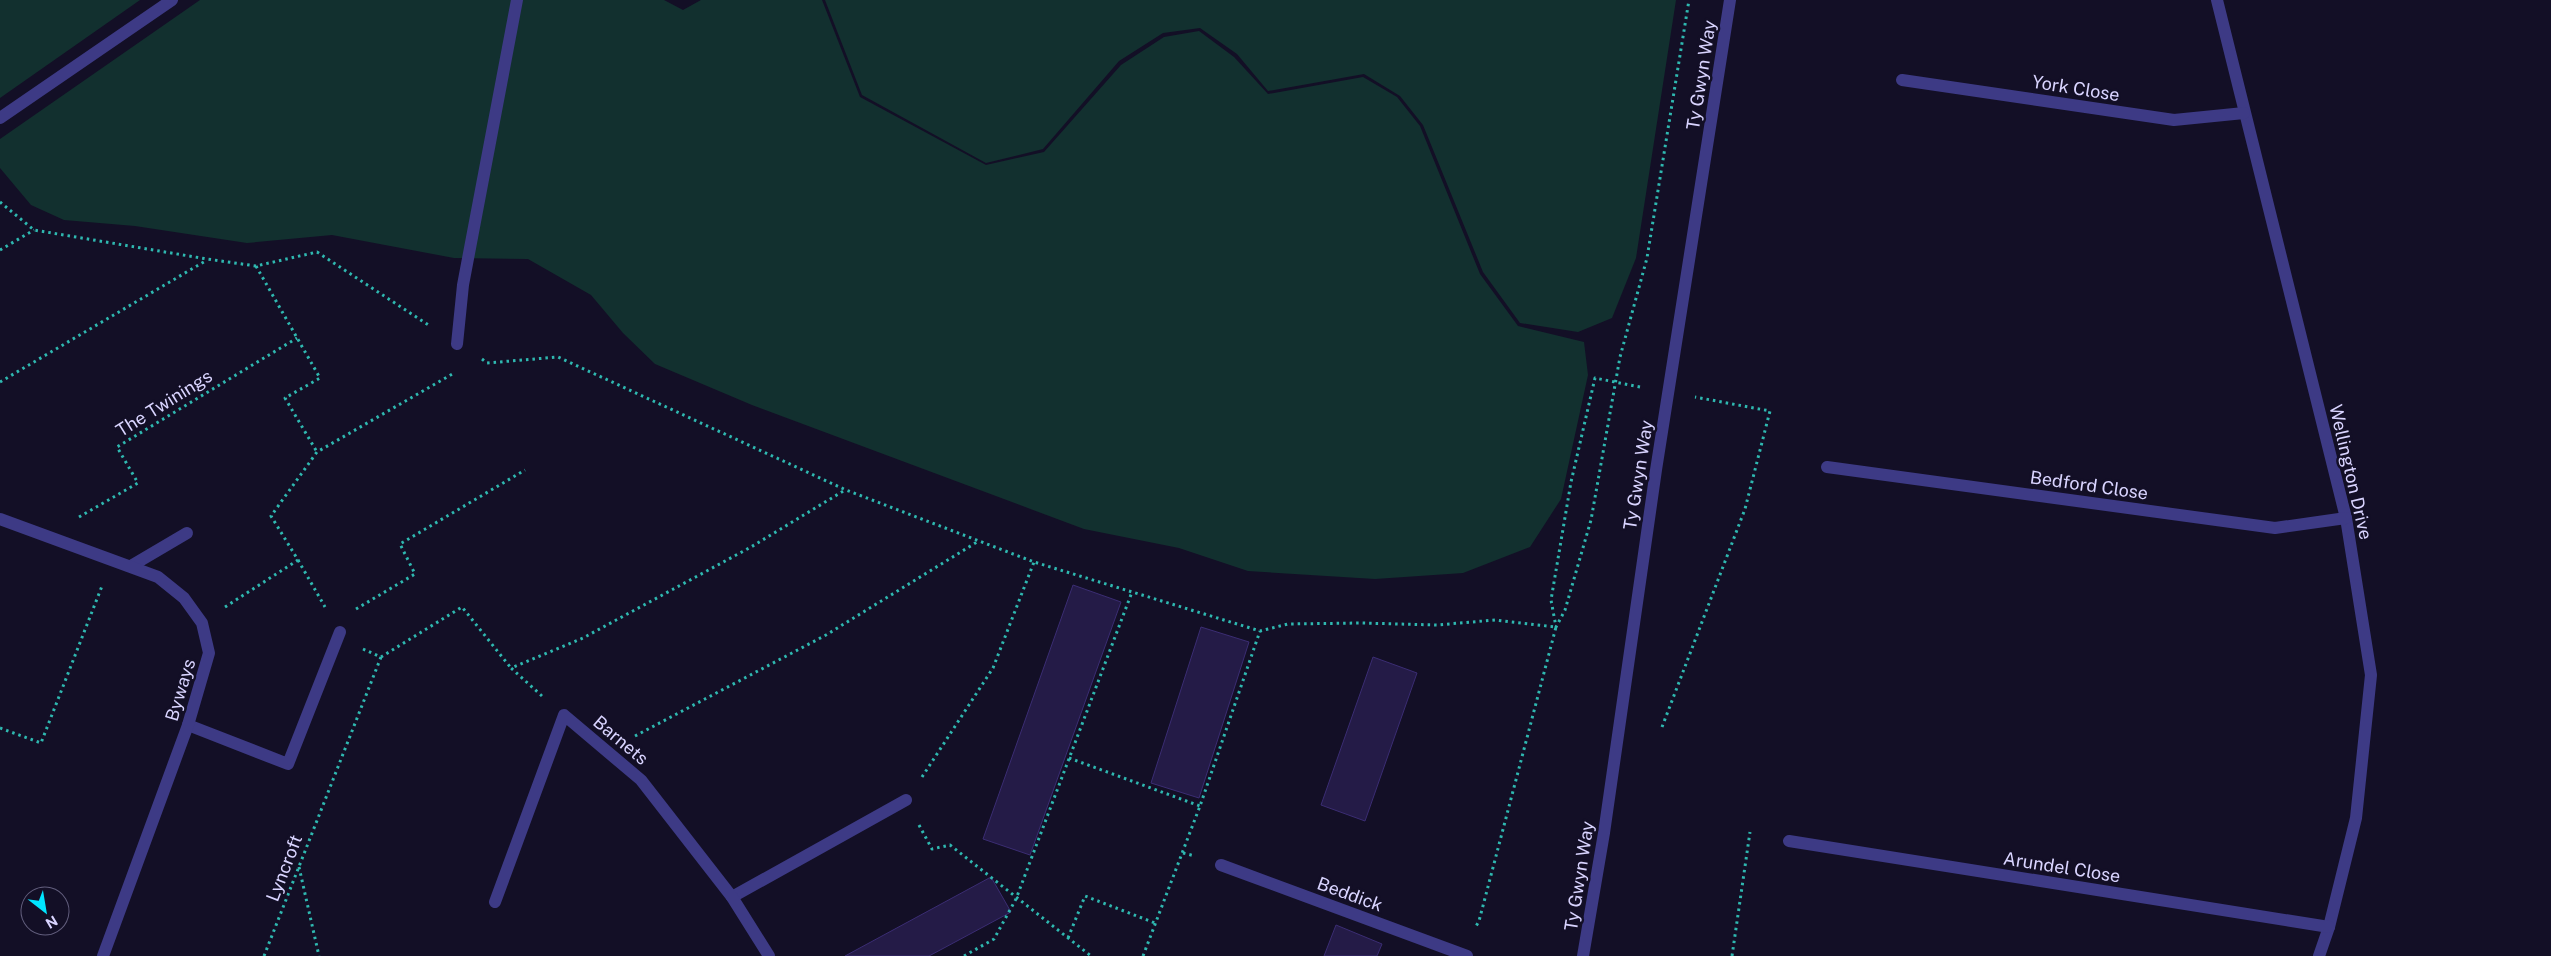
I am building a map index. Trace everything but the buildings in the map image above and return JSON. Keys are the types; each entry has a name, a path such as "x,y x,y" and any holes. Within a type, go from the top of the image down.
{"street":[{"path":"0,118 172,0"},
{"path":"458,344 463,285 517,0"},
{"name":"Ty Gwyn Way","path":"1583,956 1604,833 1655,480 1730,0"},
{"name":"Wellington Drive","path":"2218,0 2244,113 2346,518 2371,674 2356,818 2320,956"},
{"name":"York Close","path":"1902,80 2174,120 2244,113"},
{"name":"Bedford Close","path":"1827,467 2275,528 2346,518"},
{"name":"Byways","path":"0,519 48,535 158,577 184,598 202,623 209,653 188,724 103,956"},
{"path":"131,566 187,533"},
{"path":"188,724 288,764 337,627"},
{"path":"495,902 564,715"},
{"name":"Barnets","path":"564,715 641,780 732,897 769,956"},
{"path":"732,897 906,800"},
{"name":"Arundel Close","path":"1789,841 2329,927"},
{"name":"Beddick","path":"1222,865 1462,955"}],"path":[{"path":"1462,955 1480,921 1556,627 1565,610 1590,520 1620,357 1647,258 1689,0"},
{"path":"0,202 34,230 208,259 256,266 317,252 487,362 558,356 846,490 978,542 1034,562 1260,631 1288,624 1361,623 1437,626 1495,620 1556,627"},
{"path":"0,250 34,230"},
{"path":"0,382 208,259"},
{"path":"256,266 320,378 285,398 317,452"},
{"name":"The Twinings","path":"48,535 138,483 117,447 297,338"},
{"path":"480,358 317,452 271,516 345,641 381,657 462,608 511,668 564,715"},
{"path":"1662,727 1745,509 1770,411"},
{"path":"337,627 415,574 400,544 525,470"},
{"path":"1556,627 1551,600 1571,482"},
{"path":"511,668 583,638 751,547 846,490"},
{"path":"606,751 826,635 978,542"},
{"path":"0,728 41,743 112,559"},
{"path":"202,623 298,560"},
{"path":"1034,562 993,668 906,800 932,848 950,846 1092,956"},
{"path":"964,956 994,939 1016,899 1132,592"},
{"path":"1143,956 1200,806 1260,631"},
{"name":"Lyncroft","path":"264,956 381,657"},
{"path":"1069,758 1200,806"},
{"path":"1732,956 1750,832"},
{"path":"299,867 319,956"},
{"path":"1068,938 1085,896 1155,923"}],"green space":[{"path":"0,0 140,0 0,98"},
{"path":"200,0 664,0 683,10 701,0 822,0 860,97 986,165 1044,152 1121,65 1164,37 1199,31 1234,57 1268,94 1363,77 1397,97 1420,126 1480,274 1518,326 1584,342 1588,375 1561,499 1530,547 1463,573 1375,579 1248,571 1179,548 1084,529 752,405 655,364 623,333 591,295 528,259 454,258 332,235 247,243 135,226 64,220 31,205 0,168 0,139"},
{"path":"825,0 1676,0 1636,258 1612,318 1578,332 1520,323 1483,272 1423,125 1400,96 1364,74 1268,91 1237,54 1200,28 1163,33 1119,61 1043,149 986,163 862,95"}]}
